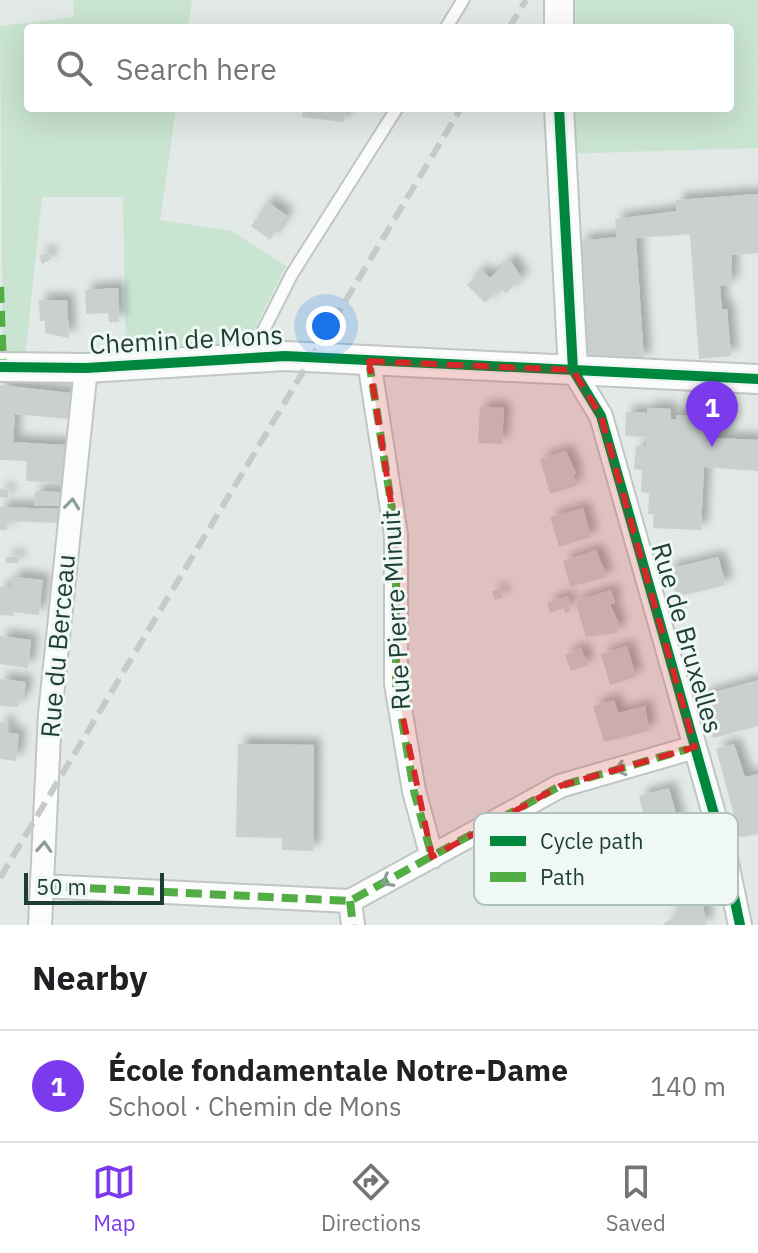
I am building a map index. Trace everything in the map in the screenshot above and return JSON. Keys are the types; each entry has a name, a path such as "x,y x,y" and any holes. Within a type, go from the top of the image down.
{"street":[{"path":"559,0 559,24"},
{"path":"559,112 573,370"},
{"name":"Chemin de Mons","path":"0,367 86,368 285,356 758,379"},
{"name":"Rue Pierre Minuit","path":"369,361 396,535 396,684 414,791 432,857"},
{"name":"Rue du Berceau","path":"40,925 50,714 86,368"},
{"name":"Rue de Bruxelles","path":"573,370 601,416 714,813"},
{"path":"511,813 560,786 695,747"},
{"path":"42,886 350,901 474,834"},
{"path":"350,901 353,925"},
{"name":"Rue de Bruxelles","path":"736,905 740,925"}],"lane":[{"path":"448,24 463,0"},
{"path":"250,358 292,274 394,112"}],"highlighted area":[{"path":"369,361 573,370 601,416 695,747 560,786 432,857 396,684 396,535"}],"green space":[{"path":"73,0 192,0 189,24 24,24 24,112 175,112 160,220 232,231 286,266 247,344 126,350 123,197 42,197 24,368 3,367 0,26 74,17"},
{"path":"559,0 758,0 758,148 560,154 559,112 734,112 734,24 559,24"}],"building":[{"path":"303,112 344,112 343,122 302,117"},
{"path":"758,194 758,253 732,255 731,285 720,286 722,309 727,309 731,356 699,359 690,234 636,238 644,360 588,360 580,241 617,237 615,219 677,211 676,200"},
{"path":"268,202 287,216 270,240 251,226"},
{"path":"48,252 51,259 42,264 39,256"},
{"path":"510,260 522,278 506,293 501,288 485,303 467,285 482,270 490,278"},
{"path":"118,288 119,322 109,322 108,313 86,314 85,290"},
{"path":"39,300 67,300 69,338 45,333 45,321 40,321"},
{"path":"0,385 71,393 68,419 15,414 13,442 65,445 62,483 26,481 27,461 0,460"},
{"path":"480,407 504,408 502,444 478,443"},
{"path":"648,408 671,409 671,419 676,420 677,415 700,415 700,421 716,421 715,438 758,440 758,471 704,467 701,530 653,528 654,514 648,514 649,493 641,492 642,470 634,469 636,446 646,447 646,437 625,436 626,412 647,413"},
{"path":"566,451 576,474 573,475 577,486 550,494 540,459"},
{"path":"0,489 8,490 8,498 0,497"},
{"path":"35,491 60,492 59,506 34,506"},
{"path":"0,507 59,509 57,523 8,521 7,530 0,530"},
{"path":"583,508 591,537 559,547 550,517"},
{"path":"596,550 607,577 570,587 563,561"},
{"path":"6,557 19,557 19,563 6,563"},
{"path":"718,557 726,585 676,597 673,586 668,588 664,576 670,574 668,569"},
{"path":"12,578 43,580 39,615 13,612 14,616 0,615 0,587 11,587"},
{"path":"500,589 503,598 495,600 492,591"},
{"path":"611,590 615,603 610,604 619,624 617,633 586,637 575,601"},
{"path":"568,596 570,611 565,613 564,608 550,613 547,603"},
{"path":"0,636 31,640 28,668 0,664"},
{"path":"627,646 636,677 610,685 601,654"},
{"path":"581,648 588,665 571,671 565,655"},
{"path":"0,679 26,682 23,700 19,699 18,707 0,706"},
{"path":"758,680 758,726 713,738 701,696"},
{"path":"614,700 618,713 645,706 649,731 604,742 593,706"},
{"path":"0,722 8,723 8,733 19,734 16,761 0,759"},
{"path":"238,744 314,745 313,851 282,850 282,838 236,837"},
{"path":"734,744 745,777 758,774 758,834 740,837 738,813 733,813 716,749"},
{"path":"669,788 676,813 643,813 639,796"},
{"path":"675,905 703,905 707,925 662,925 678,914"}],"railway":[{"path":"511,24 526,0"},
{"path":"0,878 459,112"}],"marked path":[{"path":"0,287 3,367"},
{"path":"369,361 396,535 396,684 414,791 432,857"},
{"path":"511,813 560,786 695,747"},
{"path":"42,886 350,901 474,833"},
{"path":"350,901 353,925"}],"cycle path":[{"path":"559,112 573,370 601,416 714,813"},
{"path":"0,367 86,368 285,356 758,379"},
{"path":"736,905 740,925"}],"place":[{"name":"École fondamentale Notre-Dame","path":"712,447"}]}
